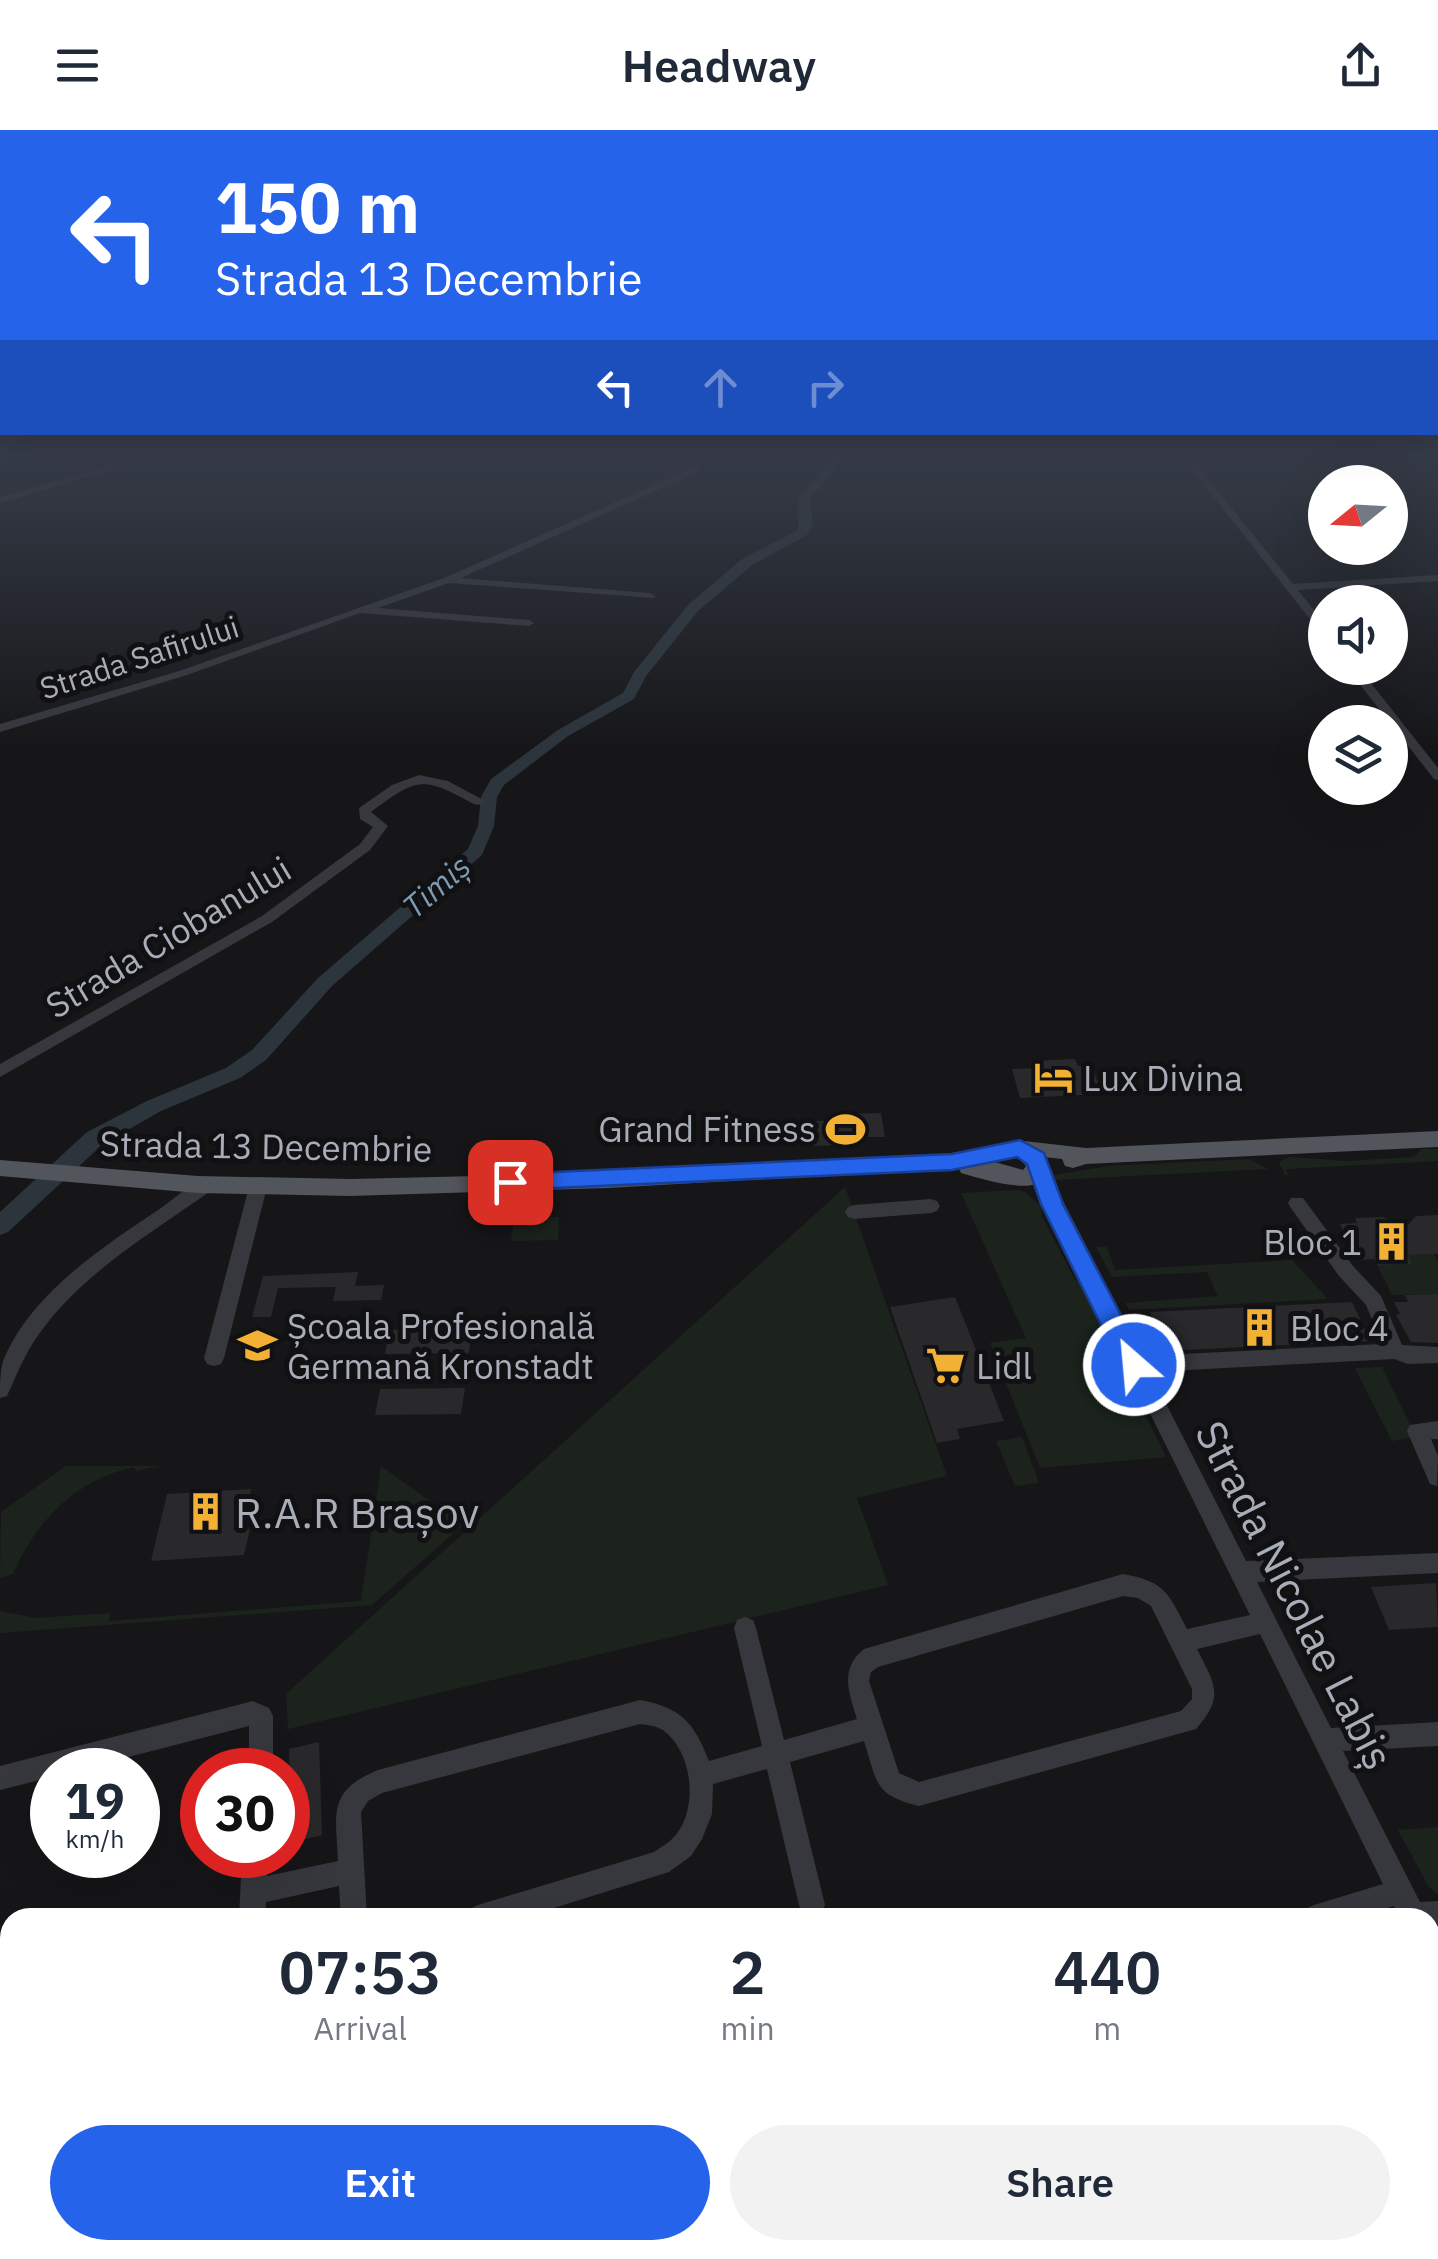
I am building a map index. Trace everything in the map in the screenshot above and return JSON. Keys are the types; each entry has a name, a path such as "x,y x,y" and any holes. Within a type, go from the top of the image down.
{"main road":[{"name":"Strada 13 Decembrie","path":"4,1169 90,1179 258,1187 554,1180 952,1162 1019,1165 1086,1156 1438,1139"}],"street":[{"path":"359,610 448,580 508,553"},
{"path":"1263,553 1308,610"},
{"path":"1290,587 1438,578"},
{"path":"448,580 650,596"},
{"name":"Strada Safirului","path":"0,728 183,672 359,610 529,624"},
{"path":"1366,685 1438,776"},
{"name":"Strada Ciobanului","path":"0,1071 268,919 365,847 381,829 380,822 365,816 369,808 398,787 431,776 479,801"},
{"name":"Strada Nicolae Labiș","path":"1019,1165 1051,1201 1401,1891 1415,1908"},
{"path":"0,1390 8,1364 23,1337 47,1308 108,1256 206,1185"},
{"path":"214,1358 258,1187"},
{"path":"1297,1203 1346,1271 1374,1301 1395,1351"},
{"path":"854,1212 931,1206"},
{"path":"1134,1365 1395,1351 1408,1356 1438,1355"},
{"path":"1437,1477 1417,1430 1438,1430"},
{"path":"1239,1572 1438,1563"},
{"path":"1123,1585 1142,1588 1159,1598 1181,1642 1204,1688 1203,1704 1188,1720 920,1794 902,1790 890,1781 857,1681 862,1665 872,1657 1123,1585"},
{"path":"1181,1642 1265,1622"},
{"path":"746,1628 812,1904"},
{"path":"353,1908 348,1810 358,1792 378,1782 640,1712 667,1718 688,1738 702,1775 698,1819 684,1846 660,1863 511,1908"},
{"path":"0,1778 253,1714 261,1716 263,1748"},
{"path":"702,1775 872,1726"},
{"path":"1324,1740 1438,1734"},
{"path":"255,1878 253,1905 351,1871"},
{"path":"1346,1908 1401,1891"}],"shaded area":[{"path":"1421,1149 1438,1149 1438,1161 1286,1169 1288,1175 1279,1162 1289,1157 1347,1161 1414,1157"},
{"path":"1249,1159 1268,1169 1052,1180 1049,1176 1108,1166"},
{"path":"845,1187 947,1476 857,1498 888,1585 288,1729 286,1694"},
{"path":"1025,1192 1041,1206 1042,1216 1083,1288 1166,1457 1040,1468 990,1343 1026,1338 961,1193"},
{"path":"559,1217 558,1240 511,1241 514,1218"},
{"path":"1096,1247 1107,1247 1115,1270 1292,1260 1328,1299 1129,1310 1125,1303 1218,1296 1207,1272 1112,1277"},
{"path":"1434,1254 1438,1262 1438,1294 1392,1295 1377,1265 1411,1264 1408,1255"},
{"path":"1382,1367 1416,1437 1392,1441 1355,1368"},
{"path":"1022,1437 1039,1483 1015,1486 996,1441"},
{"path":"66,1466 160,1466 113,1473 76,1493 46,1520 13,1574 0,1578 1,1512"},
{"path":"381,1466 463,1525 372,1605 0,1633 0,1611 35,1618 110,1613 109,1621 361,1601"},
{"path":"1438,1827 1438,1895 1429,1887 1398,1830"}],"building":[{"name":"Lux Divina","path":"1075,1059 1078,1066 1092,1066 1102,1094 1020,1098 1012,1069 1036,1068 1034,1061"},
{"name":"Grand Fitness","path":"881,1113 885,1137 844,1137 845,1145 811,1146 808,1121 838,1121 837,1114"},
{"name":"Bloc 1","path":"1438,1215 1438,1254 1408,1255 1412,1264 1377,1265 1374,1259 1360,1260 1340,1224 1357,1223 1355,1218 1383,1217 1396,1224 1409,1224 1416,1216"},
{"name":"Școala Profesională Germană Kronstadt","path":"358,1272 355,1286 384,1285 381,1300 333,1301 336,1287 278,1288 271,1317 252,1317 263,1276"},
{"path":"1438,1294 1438,1343 1411,1342 1396,1315 1400,1314 1394,1302 1408,1302 1405,1295"},
{"name":"Lidl","path":"955,1297 1004,1421 957,1429 960,1439 937,1443 890,1307"},
{"name":"Bloc 4","path":"1352,1302 1370,1341 1164,1351 1150,1312"},
{"path":"472,1328 469,1353 385,1354 389,1330"},
{"path":"465,1388 461,1414 375,1415 380,1389"},
{"name":"R.A.R Brașov","path":"251,1489 243,1530 250,1529 244,1555 151,1561 167,1494"},
{"path":"1436,1583 1438,1627 1389,1630 1371,1587"},
{"path":"319,1742 322,1835 310,1838 310,1748 293,1748"}],"waterway":[{"name":"Timiș","path":"0,1226 95,1138 154,1106 233,1073 259,1055 325,982 476,851 486,826 489,797 497,782 563,733 629,696 639,675 693,608 747,562 763,553"}],"place":[{"name":"Lux Divina","path":"1053,1078"},
{"name":"Grand Fitness","path":"846,1129"},
{"name":"Bloc 1","path":"1392,1242"},
{"name":"Bloc 4","path":"1260,1328"},
{"name":"Școala Profesională Germană Kronstadt","path":"257,1346"},
{"name":"Lidl","path":"946,1366"},
{"name":"R.A.R Brașov","path":"205,1512"}],"route":[{"path":"510,1182 952,1162 1020,1148 1036,1159 1052,1204 1134,1365"}]}
